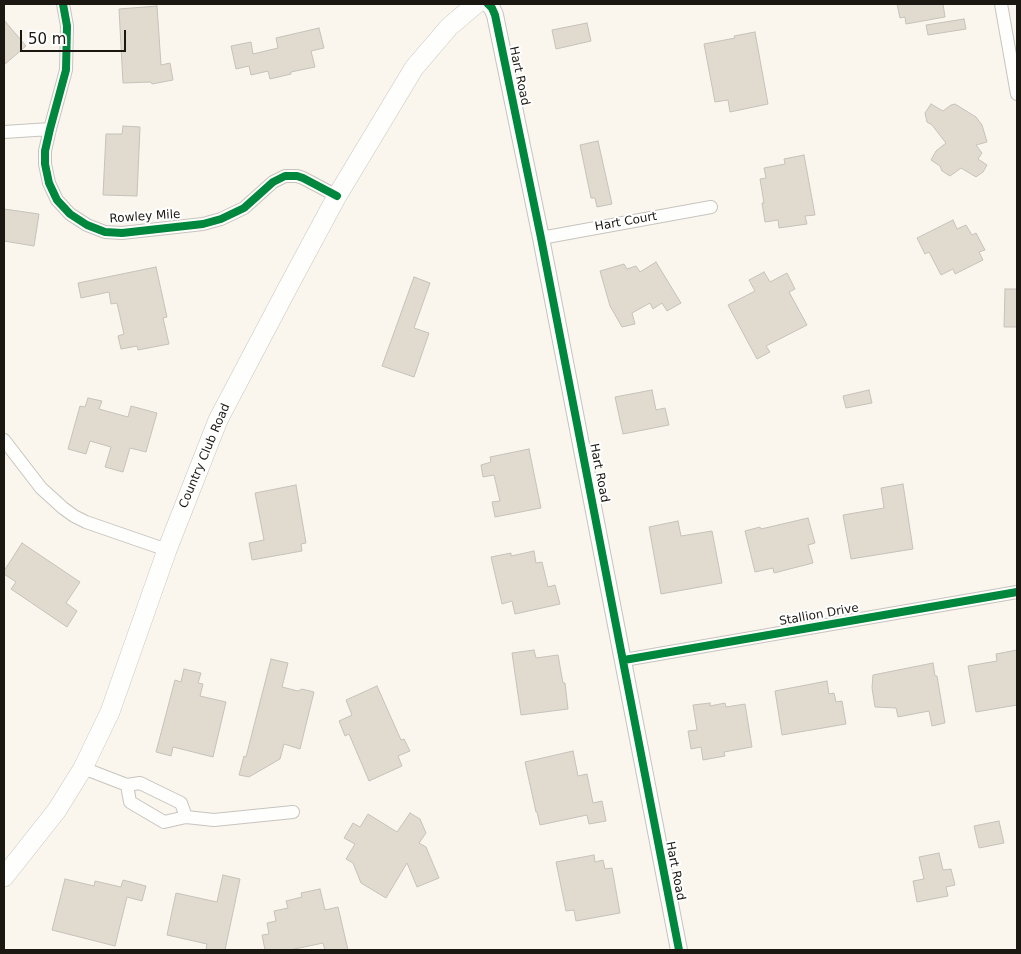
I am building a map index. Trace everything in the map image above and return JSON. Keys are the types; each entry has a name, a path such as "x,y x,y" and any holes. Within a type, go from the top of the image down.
{"main road":[{"name":"Country Club Road","path":"4,877 57,810 83,768 110,712 167,550 218,420 286,289 338,196 414,68 449,27 476,4"}],"street":[{"name":"Rowley Mile","path":"63,4 67,26 66,70 45,151 45,164 49,183 57,200 70,214 86,225 105,232 122,233 203,224 221,219 244,208 273,182 285,176 303,178 338,196"},
{"name":"Hart Road","path":"488,4 496,15 624,660 679,950"},
{"path":"1001,4 1017,94"},
{"path":"4,132 50,129"},
{"name":"Hart Court","path":"541,238 711,207"},
{"path":"4,440 41,488 74,516 86,522 167,550"},
{"name":"Stallion Drive","path":"624,660 1017,592"},
{"path":"83,768 127,785 140,783 181,803 186,817"},
{"path":"127,785 130,802 164,822 186,817 214,820 293,812"}],"building":[{"path":"897,4 943,4 945,17 906,24 905,17 900,18"},
{"path":"157,6 161,65 170,63 173,80 152,84 151,82 123,83 119,9"},
{"path":"964,19 966,29 928,35 926,25"},
{"path":"4,20 26,46 4,65"},
{"path":"587,23 591,41 556,49 552,30"},
{"path":"319,28 324,48 311,51 315,67 270,79 268,71 251,75 249,66 236,69 231,46 251,42 253,54 278,48 276,38"},
{"path":"755,32 768,104 730,112 728,100 715,102 704,44"},
{"path":"931,104 943,111 955,104 976,117 982,125 987,142 976,145 982,153 978,159 987,165 983,172 976,177 961,168 950,176 931,160 936,151 946,143 932,125 927,122 925,113"},
{"path":"123,126 140,127 137,196 103,195 106,134 122,134"},
{"path":"598,141 612,204 597,207 595,198 591,198 580,145"},
{"path":"804,155 815,215 805,216 807,224 779,228 778,220 765,222 760,179 766,178 764,168 785,164 784,159"},
{"path":"4,209 39,214 34,246 4,241"},
{"path":"953,220 957,229 966,225 972,235 976,233 985,250 979,252 983,260 955,274 953,269 941,275 929,252 925,254 917,238"},
{"path":"656,262 681,303 667,311 662,303 653,309 650,303 632,313 635,324 622,327 610,306 600,271 624,264 627,269 636,266 640,272"},
{"path":"156,267 167,317 163,318 169,344 138,350 137,346 121,349 118,336 124,334 117,303 111,304 109,292 81,298 78,283"},
{"path":"764,272 770,282 787,273 795,289 789,292 807,325 766,346 770,352 757,359 728,305 755,291 749,280"},
{"path":"414,277 430,283 414,328 429,333 414,377 382,366"},
{"path":"1005,289 1017,289 1017,327 1004,327"},
{"path":"652,390 656,410 665,408 669,425 623,434 615,397"},
{"path":"869,390 872,403 846,408 843,396"},
{"path":"88,398 102,401 99,409 128,417 131,406 157,413 146,452 130,448 123,472 105,467 111,447 90,441 86,454 68,449 80,406 85,407"},
{"path":"529,449 541,508 495,517 492,502 500,501 494,475 483,477 481,465 491,462 490,457"},
{"path":"903,484 913,549 851,559 843,515 884,508 881,488"},
{"path":"296,485 306,543 301,544 302,551 252,560 249,543 264,540 255,493"},
{"path":"808,518 815,543 808,545 813,563 774,573 773,568 755,572 745,531"},
{"path":"678,521 681,536 712,531 722,583 661,594 649,527"},
{"path":"22,543 80,582 66,603 77,611 67,627 11,589 16,582 4,574 4,571"},
{"path":"534,551 536,563 542,562 548,587 555,585 560,604 515,614 512,601 502,604 491,557 511,553 511,556"},
{"path":"534,650 536,658 558,655 563,683 565,683 568,709 521,715 512,653"},
{"path":"1017,650 1017,705 976,712 968,666 997,661 996,654"},
{"path":"271,659 288,663 282,687 314,692 300,749 284,744 280,759 249,777 239,775 244,756 246,757"},
{"path":"933,663 945,723 932,726 929,711 898,717 896,708 875,707 872,688 873,675"},
{"path":"184,669 201,673 198,683 203,684 200,696 226,702 213,757 173,747 171,756 156,752 175,680 181,682"},
{"path":"827,681 829,694 834,693 836,702 842,701 846,724 782,735 775,691"},
{"path":"377,686 401,740 404,739 410,751 398,756 402,766 369,781 349,734 345,736 339,721 352,715 346,700"},
{"path":"710,703 710,706 725,703 726,707 745,704 752,747 724,752 725,756 703,760 701,747 691,749 688,731 697,730 693,705"},
{"path":"573,751 578,776 587,774 593,803 602,801 606,821 589,824 587,815 540,825 525,762"},
{"path":"410,813 420,819 426,833 419,843 426,847 439,878 417,887 407,863 386,898 361,883 353,863 346,859 355,844 344,838 353,823 360,827 368,814 397,832"},
{"path":"999,821 1004,843 979,848 974,826"},
{"path":"939,853 943,870 951,869 955,885 946,887 948,896 917,902 913,881 924,879 919,857"},
{"path":"594,855 595,862 603,860 605,869 612,868 620,913 576,921 574,910 566,911 556,862"},
{"path":"223,875 240,879 225,950 206,950 207,944 167,935 176,893 217,902"},
{"path":"65,879 94,886 95,881 121,887 123,880 146,886 142,901 127,897 115,946 52,930"},
{"path":"320,889 325,910 338,907 348,950 325,950 323,943 290,950 265,950 262,935 269,934 267,923 276,921 274,911 288,908 286,901 302,897 301,893"}],"cycle path":[{"path":"63,4 67,26 66,70 45,151 45,164 49,183 57,200 70,214 87,225 105,232 122,233 203,224 221,219 244,208 273,182 285,176 303,178 337,196"},
{"path":"488,4 495,15 541,238 679,950"},
{"path":"624,660 1017,592"}]}
